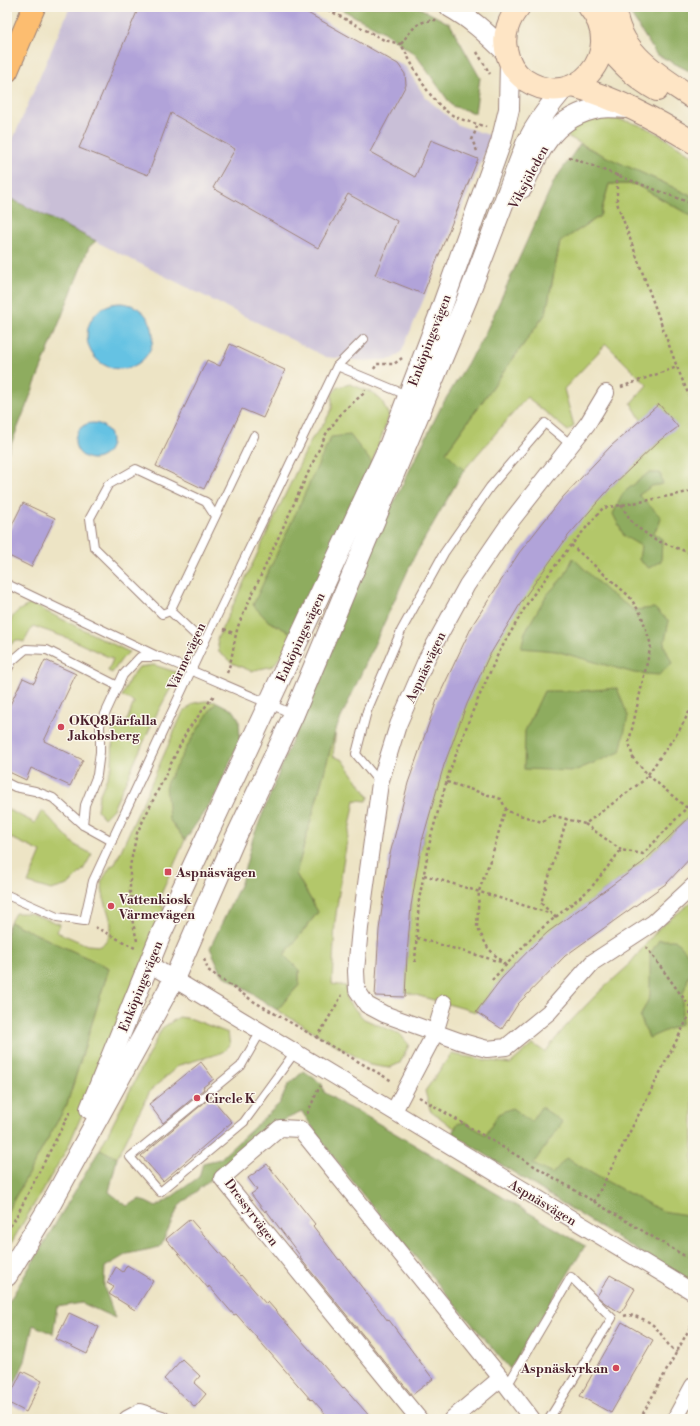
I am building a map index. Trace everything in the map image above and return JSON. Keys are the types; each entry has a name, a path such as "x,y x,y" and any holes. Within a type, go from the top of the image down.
{"highway":[{"path":"7,71 34,7"}],"main road":[{"path":"508,57 506,46 507,28 519,7"},
{"path":"569,87 585,79 594,68 600,56 603,42 602,33 600,24 590,7"},
{"path":"615,7 618,24 624,38 634,53 645,64 693,98"},
{"path":"603,42 623,65 637,77 652,87 693,108"},
{"name":"Viksjöleden","path":"508,57 515,70 532,84 542,88 553,89 569,87 610,98 632,108 693,142"}],"street":[{"path":"447,15 472,21 490,37 508,57"},
{"name":"Enköpingsvägen","path":"7,1276 52,1202 174,979 234,840 294,714 416,399 438,318 501,142 509,109 508,57"},
{"name":"Enköpingsvägen","path":"52,1202 161,934 389,446 416,399 467,299 526,144 541,117 569,87"},
{"name":"Viksjöleden","path":"467,299 540,151 556,128 574,115 600,108 632,108"},
{"name":"Aspnäsvägen","path":"357,990 356,971 360,928 380,783 398,725 424,665 467,585 508,525 570,444 588,423 606,393"},
{"path":"357,990 367,1005 384,1014 435,1033 487,1049 506,1047 550,1012 593,962 653,923 693,886"},
{"name":"Aspnäsvägen","path":"149,964 693,1292"},
{"path":"394,1112 435,1033 444,1003"},
{"name":"Dressyrvägen","path":"300,1129 280,1128 222,1178 419,1419"},
{"path":"300,1129 504,1382 532,1419"},
{"path":"452,1419 504,1382"},
{"path":"675,1419 693,1386"},
{"path":"127,1419 140,1412 162,1419"}],"lane":[{"name":"Värmevägen","path":"84,921 93,881 204,643 337,366 364,339"},
{"path":"337,366 416,399"},
{"path":"380,783 356,754 367,711 401,631 444,553 490,487 545,423 570,444"},
{"path":"215,516 206,502 136,469 108,485 90,518 94,547 162,614 170,611 254,436"},
{"path":"7,584 160,657 294,714"},
{"path":"170,611 204,643"},
{"path":"7,671 12,661 26,649 47,650 118,686"},
{"path":"83,825 85,805 97,775 100,752 100,725 123,675 140,657 160,657"},
{"path":"7,783 15,787 35,791 53,798 83,825 112,841"},
{"path":"7,895 57,917 84,921"},
{"path":"261,1031 241,1066 130,1157 160,1192 244,1122 295,1052"},
{"path":"504,1382 572,1277 612,1318 549,1419"}],"path":[{"path":"323,7 384,40 401,44 432,98 441,108 454,116 492,130"},
{"path":"401,44 414,27 424,21 447,15"},
{"path":"476,50 492,76"},
{"path":"478,124 472,140 478,152"},
{"path":"569,157 693,204"},
{"path":"617,174 617,203 677,367 693,405"},
{"path":"606,393 677,367"},
{"path":"415,962 419,900 431,836 447,782 471,715 498,654 530,599 571,545 603,508 693,491"},
{"path":"621,505 634,525 655,540 693,554"},
{"path":"571,545 629,596 641,614 650,645 629,742 633,758 648,775 687,808"},
{"path":"585,824 644,780 680,729 693,705"},
{"path":"447,782 501,799 507,811 542,822 551,815 585,824 621,850 643,854 693,801"},
{"path":"505,965 488,948 477,927 479,891 506,809"},
{"path":"556,918 541,903 567,819"},
{"path":"492,980 536,933 590,889 621,850"},
{"path":"424,875 552,914"},
{"path":"130,897 161,903"},
{"path":"84,921 135,948"},
{"path":"594,1202 692,1011 636,934"},
{"path":"417,938 502,962"},
{"path":"317,1038 342,995 357,990"},
{"path":"300,1129 321,1085"},
{"path":"612,1318 630,1314 650,1322 661,1332 670,1347 677,1352"},
{"path":"640,1419 693,1322"}],"shaded area":[{"path":"70,7 300,7 406,67 425,97 458,125 492,136 402,351 393,359 365,361 326,357 7,197 7,153"}],"green space":[{"path":"337,7 418,7 450,24 480,78 475,113 452,106 416,55 382,31"},
{"path":"626,7 693,7 693,73 656,54"},
{"path":"596,118 618,119 640,125 658,134 693,156 693,197 613,161 563,134"},
{"path":"580,144 693,197 693,217 635,184 609,184 600,216 560,242 546,313 446,452 464,470 414,557 336,729 296,874 318,912 284,955 299,970 299,985 277,1010 222,974 210,948 241,883 253,838 359,572 442,405 484,336 554,181"},
{"path":"609,184 635,184 693,217 693,813 642,863 589,902 502,978 476,1012 405,992 408,934 415,877 429,815 443,765 472,691 483,668 502,632 529,590 577,523 611,487 659,441 641,420 631,403 647,385 606,344 564,389 574,426 568,431 527,397 464,470 446,452 546,313 560,242 600,216"},
{"path":"7,197 96,241 89,247 7,455"},
{"path":"350,384 373,393 382,401 389,416 372,463 268,621 293,634 284,652 273,666 251,671 232,663 219,652 217,639 311,440 324,423 332,409 332,394 338,387"},
{"path":"350,435 372,463 293,634 268,621 253,605 331,437"},
{"path":"648,473 660,473 663,484 652,486 639,495 661,517 659,525 653,533 662,539 661,561 649,568 639,560 641,546 624,536 613,514 623,493"},
{"path":"573,558 608,592 634,610 654,608 669,621 664,645 672,663 659,675 634,673 556,651 521,648 525,632 546,596 565,575"},
{"path":"31,604 129,652 112,673 108,671 113,659 70,639 33,626 24,642 16,640 7,648 7,640 11,634 11,622 14,614"},
{"path":"154,665 179,673 155,717 113,809 104,818 97,810 99,796 112,766 113,725 116,718 126,723 134,702 122,696 129,680 139,667"},
{"path":"617,688 628,716 620,752 574,771 524,769 525,731 544,691 582,691"},
{"path":"205,701 217,702 211,709 169,819 185,840 158,901 166,911 104,1064 67,1149 7,1250 7,1212 67,1104 109,968 10,922 15,913 29,913 60,924 57,932 87,945 101,946 106,941 109,936 111,922 104,900 101,882 111,866 115,864 183,712 194,703"},
{"path":"217,702 234,711 239,719 240,738 217,793 185,840 169,819 166,784 189,743"},
{"path":"336,729 333,756 343,760 369,797 367,801 355,800 343,863 335,922 332,984 346,986 347,1001 364,1019 400,1034 409,1045 400,1063 389,1068 370,1065 277,1010 299,985 299,970 284,955 318,912 296,874"},
{"path":"7,809 35,823 42,810 75,845 92,854 83,870 68,885 51,890 28,883 41,852 7,836"},
{"path":"693,901 693,1277 448,1124 430,1110 425,1091 451,1054 510,1064 533,1044 545,1052 566,1026 598,993 627,967 660,927"},
{"path":"10,922 109,968 67,1104 7,1212 7,929"},
{"path":"659,940 675,940 693,959 683,994 681,1024 649,1038 640,1017 650,996 650,954"},
{"path":"179,1017 192,1019 228,1033 230,1045 218,1054 179,1065 150,1091 117,1158 100,1149 162,1028"},
{"path":"304,1071 322,1084 324,1092 345,1106 359,1112 585,1246 510,1369 363,1195 302,1112 268,1127 179,1206 160,1247 127,1254 105,1267 104,1286 115,1318 82,1303 57,1307 53,1334 33,1325 25,1361 7,1400 7,1305 100,1149 117,1158 109,1192 127,1206 140,1199 156,1207 199,1177 203,1163 220,1159 280,1103 288,1085"},
{"path":"541,1107 563,1122 533,1164 552,1174 566,1158 662,1211 693,1216 693,1286 453,1134 457,1124 465,1122 486,1135 498,1114 512,1108 531,1122"}],"water":[{"path":"120,303 133,306 143,313 150,323 153,336 150,349 143,359 133,366 120,369 107,366 97,359 90,349 87,336 90,323 97,313 107,306"},
{"path":"97,423 106,428 110,434 110,448 106,454 97,459 89,459 80,454 76,448 75,437 80,428 86,424"}],"building":[{"path":"139,7 297,7 398,64 405,74 406,85 370,152 415,177 431,140 478,159 423,294 375,275 397,221 348,194 318,248 213,188 235,149 171,113 148,175 79,148"},
{"path":"230,344 285,370 263,418 242,409 204,489 156,466 207,360 220,366"},
{"path":"659,404 678,427 659,441 611,487 568,536 522,601 488,658 467,704 444,765 422,841 411,906 405,997 375,996 379,930 389,858 408,783 437,700 473,624 519,553 563,497 611,446"},
{"path":"23,503 55,518 31,567 7,555 7,535"},
{"path":"45,660 76,674 44,741 83,760 70,786 31,768 26,780 7,771 7,711 23,678 34,683"},
{"path":"693,814 693,855 667,883 565,956 518,1004 502,1029 476,1012 502,978 548,932 642,863"},
{"path":"201,1062 214,1079 163,1123 149,1104"},
{"path":"211,1097 232,1122 163,1181 141,1156"},
{"path":"267,1164 315,1224 313,1226 339,1260 340,1259 388,1321 389,1320 433,1379 412,1395 300,1258 301,1257 266,1210 265,1212 251,1194 257,1190 248,1178"},
{"path":"190,1219 266,1304 268,1302 372,1419 330,1419 312,1399 311,1400 236,1314 234,1315 209,1286 208,1288 166,1239"},
{"path":"127,1265 153,1281 135,1310 109,1294 114,1287 107,1283 116,1267 123,1272"},
{"path":"610,1275 635,1289 621,1313 597,1296"},
{"path":"69,1313 99,1327 87,1354 56,1339"},
{"name":"Aspnäskyrkan","path":"622,1322 653,1340 611,1413 580,1396"},
{"path":"182,1359 200,1376 194,1383 206,1394 195,1407 164,1379"},
{"path":"22,1371 42,1381 26,1412 7,1402"}],"place":[{"name":"OKQ8 Järfalla Jakobsberg","path":"61,727"},
{"name":"Aspnäsvägen","path":"168,872"},
{"name":"Vattenkiosk Värmevägen","path":"111,906"},
{"name":"Circle K","path":"197,1098"},
{"name":"Aspnäskyrkan","path":"616,1368"}]}
